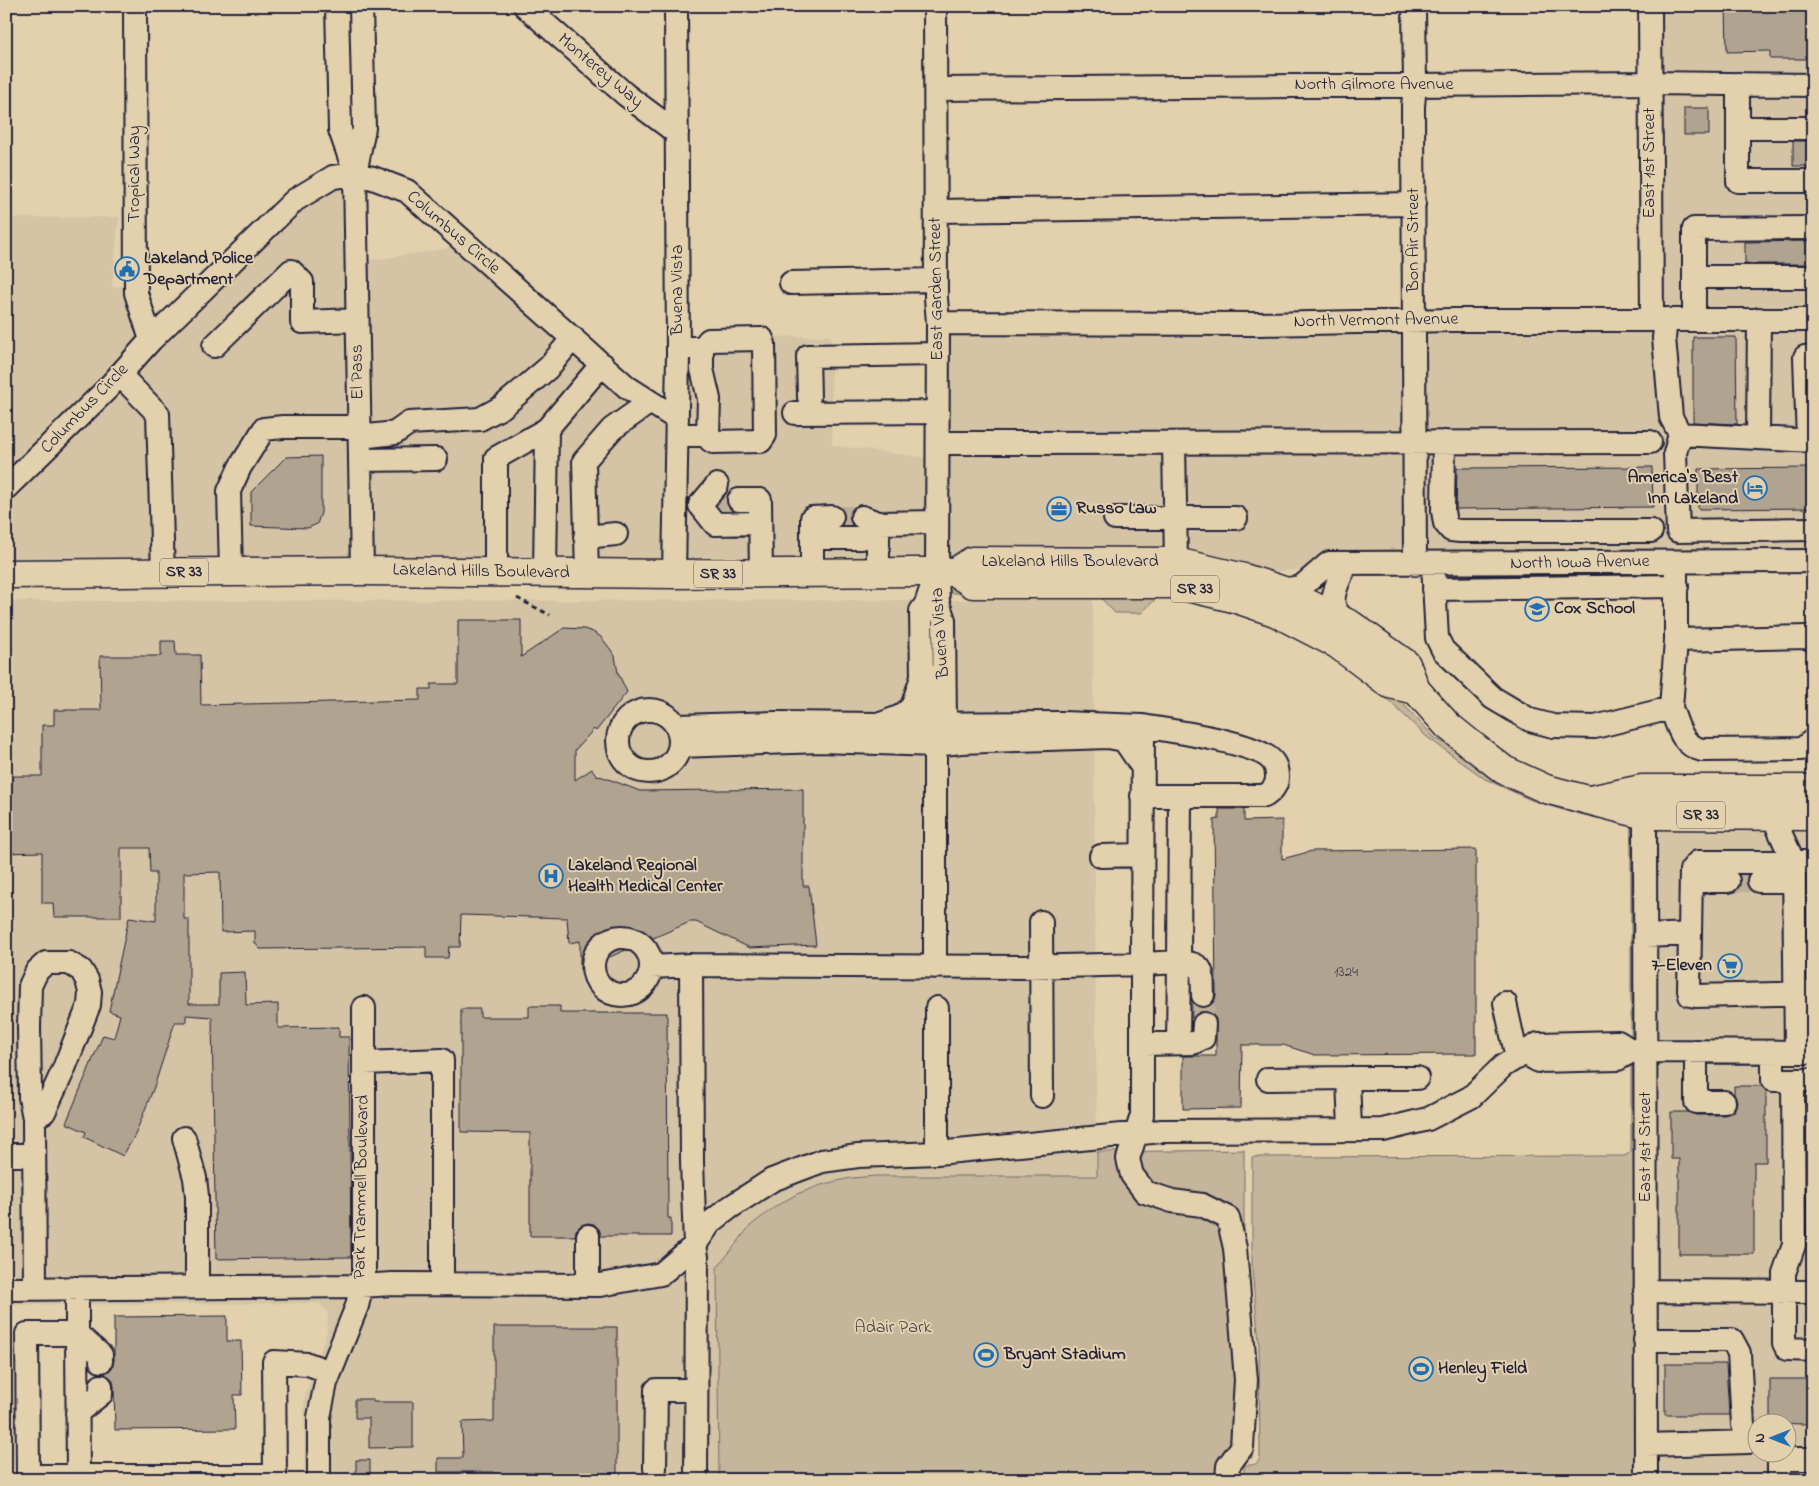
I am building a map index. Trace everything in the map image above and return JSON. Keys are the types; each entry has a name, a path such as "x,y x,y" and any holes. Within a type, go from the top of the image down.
{"main road":[{"name":"Lakeland Hills Boulevard","path":"11,571 761,574 946,572 972,561 1176,562 1244,578 1281,590 1351,625 1406,664 1416,690 1447,725 1504,770 1546,789 1645,815 1813,816"},
{"name":"Lakeland Hills Boulevard","path":"946,572 973,584 1174,584 1237,599 1275,612 1337,644 1390,684 1416,690"},
{"name":"Lakeland Hills Boulevard","path":"1592,800 1642,789 1813,788"}],"street":[{"name":"Tropical Way","path":"135,6 136,292 151,340"},
{"name":"El Pass","path":"337,6 340,130 355,174"},
{"name":"El Pass","path":"361,6 364,128 355,174 362,571"},
{"name":"Monterey Way","path":"525,6 626,95 677,133"},
{"name":"Buena Vista","path":"674,574 678,348 676,6"},
{"name":"East Garden Street","path":"935,6 938,522 946,572"},
{"name":"Bon Air Street","path":"1414,6 1414,442 1424,564 1434,589 1437,638 1443,650 1493,698 1530,720 1553,726 1595,727 1671,708"},
{"name":"East 1st Street","path":"1650,6 1650,83 1659,319 1664,338 1671,417 1680,434"},
{"name":"North Gilmore Avenue","path":"936,89 1650,83 1813,84"},
{"path":"1738,84 1738,181 1813,180"},
{"path":"1738,128 1813,128"},
{"name":"Columbus Circle","path":"6,488 120,375 151,340 295,200 333,177 355,174 373,178 407,191 627,387 650,402 677,427"},
{"path":"936,211 1414,204"},
{"path":"1694,319 1694,228 1813,228"},
{"path":"214,346 291,272 302,282 302,322 357,320"},
{"path":"1694,277 1813,277"},
{"path":"791,283 936,280"},
{"name":"North Vermont Avenue","path":"938,323 1259,324 1659,319 1813,320"},
{"path":"1758,438 1759,319"},
{"path":"230,572 229,491 240,467 264,429 283,427 394,433 409,423 480,419 502,407 548,368 573,338"},
{"path":"762,339 764,344 765,435 762,441 713,442 708,435 709,399 702,369 702,348 709,340 762,339"},
{"path":"678,348 702,348"},
{"path":"938,354 808,356 802,405 938,412"},
{"path":"1813,358 1805,358 1811,441 1680,434 1675,453 1678,531 1813,529"},
{"path":"496,572 496,458 547,429 602,364"},
{"path":"120,375 158,414 163,573"},
{"path":"586,573 584,461 612,430 650,402"},
{"path":"677,427 708,435"},
{"path":"545,572 547,429"},
{"path":"1444,442 1443,511 1445,523 1451,530 1651,531"},
{"path":"938,443 1650,442"},
{"path":"1174,443 1176,562"},
{"path":"360,460 436,459"},
{"path":"742,495 760,500 761,574"},
{"path":"675,511 711,497 715,524 760,523"},
{"path":"812,573 812,518 832,517"},
{"path":"1115,518 1236,518"},
{"path":"870,520 938,522"},
{"path":"813,538 862,538 870,520"},
{"path":"870,520 878,573"},
{"path":"586,537 616,534"},
{"name":"North Iowa Avenue","path":"1281,590 1301,587 1329,563 1813,561"},
{"path":"1676,562 1676,640 1671,708 1685,742 1693,748 1702,750 1802,749 1813,740"},
{"path":"1347,563 1333,600 1336,611 1351,625"},
{"name":"Buena Vista","path":"937,724 944,620 938,603 946,572"},
{"path":"881,724 901,716 912,707 922,677 921,611 946,572"},
{"path":"1434,589 1677,586"},
{"path":"926,604 929,611 930,657 937,724 935,745 935,966"},
{"path":"1676,640 1808,638 1813,640"},
{"path":"1142,796 1265,796 1272,791 1277,783 1277,772 1273,761 1240,744 1143,726 1062,722 937,724 776,723 678,736 935,745 962,742 1108,737 1124,740 1143,768"},
{"path":"1143,726 1142,1115 1128,1159 1132,1175 1145,1192 1172,1201 1202,1205 1228,1218 1235,1248 1246,1380 1242,1447 1228,1466 1227,1480"},
{"path":"1178,1043 1180,796"},
{"name":"East 1st Street","path":"1645,815 1646,936 1639,1051 1645,1291 1646,1480"},
{"path":"1777,815 1778,828 1800,881 1800,948 1807,1064 1803,1162 1794,1245 1784,1273 1784,1344 1787,1349 1792,1351 1813,1350"},
{"path":"1102,856 1142,856"},
{"path":"1800,881 1698,862 1691,870 1689,990 1690,995 1696,996 1804,994"},
{"path":"1691,881 1728,881"},
{"path":"1759,881 1800,881"},
{"path":"1041,922 1042,1096"},
{"path":"1646,936 1690,934"},
{"path":"651,966 1040,967 1179,962 1194,963 1200,968 1203,977 1204,994"},
{"path":"34,1118 44,1112 63,1071 89,1005 90,992 87,980 81,970 69,964 46,964 37,971 30,986 30,1097 34,1118 35,1288"},
{"path":"691,965 692,1162 697,1256 696,1480"},
{"path":"1505,1003 1521,1055"},
{"name":"Park Trammell Boulevard","path":"319,1480 320,1417 326,1383 357,1306 364,1274 364,1008"},
{"path":"937,1008 938,1153"},
{"path":"1143,1044 1193,1043 1203,1038 1204,1024"},
{"path":"6,1288 361,1286 392,1284 600,1285 660,1274 695,1245 710,1223 729,1208 772,1180 822,1161 858,1156 938,1153 1168,1131 1383,1130 1428,1119 1471,1097 1503,1066 1538,1044 1618,1042 1639,1051 1773,1052 1807,1064"},
{"path":"1696,1051 1696,1102 1724,1102"},
{"path":"364,1063 442,1060 442,1284"},
{"path":"1348,1078 1350,1130"},
{"path":"1268,1079 1417,1078"},
{"path":"184,1138 195,1178 197,1196 197,1287"},
{"path":"6,1155 34,1155"},
{"path":"588,1236 588,1285"},
{"path":"77,1288 78,1476"},
{"path":"1645,1291 1813,1292"},
{"path":"101,1361 101,1355 77,1334 27,1334 28,1476 275,1476 274,1362 308,1364 330,1372"},
{"path":"1645,1340 1732,1340 1739,1353 1743,1424 1749,1442 1646,1445"},
{"path":"78,1413 101,1394 101,1386"},
{"path":"655,1468 656,1390 696,1390"},
{"path":"1796,1461 1813,1458"}],"path":[{"path":"516,598 550,616"}],"shaded area":[{"path":"1659,6 1813,6 1813,76 1659,75"},
{"path":"1659,92 1813,93 1813,311 1661,311"},
{"path":"346,183 353,563 22,565 6,555 6,500 114,394 157,347 162,345 162,342 302,206 327,189"},
{"path":"119,217 112,287 126,285 141,338 100,384 6,476 6,218"},
{"path":"456,247 668,423 665,566 371,563 366,261"},
{"path":"1813,328 1813,553 1424,556 1424,329"},
{"path":"1405,329 1405,556 1326,568 1221,575 947,564 948,335"},
{"path":"831,336 832,445 928,458 928,564 683,566 687,421 690,417 687,414 687,338"},
{"name":"Lakeland Regional Health Medical Center","path":"1093,600 1097,1176 877,1176 851,1178 824,1184 776,1206 750,1226 733,1245 717,1268 719,1480 304,1480 304,1399 327,1331 328,1313 319,1303 6,1305 6,601"},
{"path":"1654,823 1813,824 1813,1044 1655,1043"},
{"path":"1655,1059 1813,1060 1813,1283 1654,1282"},
{"path":"1654,1299 1813,1300 1813,1480 1656,1480"}],"green space":[{"name":"Henley Field","path":"933,580 1173,581 1360,658 1435,738 1474,758 1631,819 1636,1480 1244,1480 1244,1465 1255,1464 1260,1458 1259,1342 1252,1270 1252,1157 1624,1156 1631,1151 1631,828 1629,824 1624,821 1597,818 1563,810 1531,800 1485,779 1427,737 1366,679 1341,660 1271,622 1191,598 1158,597 1141,613 1115,613 1096,593 932,593"},
{"name":"Adair Park","path":"1244,1150 1244,1270 1251,1342 1252,1458 1236,1458 1236,1480 719,1480 717,1268 750,1226 776,1206 797,1194 824,1184 851,1178 877,1176 1097,1176 1097,1152"}],"building":[{"path":"1726,6 1813,6 1813,59 1770,59 1770,51 1727,52"},
{"path":"1684,108 1709,108 1709,135 1684,135"},
{"path":"1793,141 1813,141 1813,166 1793,166"},
{"path":"1813,241 1813,264 1745,264 1745,242"},
{"path":"1693,337 1736,337 1737,424 1693,422"},
{"path":"321,456 321,513 317,524 308,528 251,526 251,492 286,457"},
{"path":"1652,467 1653,507 1456,509 1457,468"},
{"name":"America's Best Inn Lakeland","path":"1813,468 1813,508 1698,509 1698,469"},
{"path":"458,620 521,620 521,657 564,628 584,629 593,632 601,637 611,650 615,656 618,673 627,692 596,731 594,729 575,750 575,780 592,769 597,776 640,791 803,789 803,886 809,886 816,945 750,948 696,922 690,922 580,970 580,941 569,943 567,918 461,915 460,947 449,947 448,958 426,958 426,947 260,949 255,943 255,931 221,932 220,872 184,873 184,919 189,919 189,1004 219,1004 219,973 245,972 246,1005 278,1004 278,1028 339,1027 339,1037 349,1037 351,1257 216,1259 212,1017 186,1015 186,1022 175,1022 154,1087 135,1135 123,1156 84,1137 86,1132 66,1123 103,1035 114,1038 120,1015 109,1011 129,917 156,921 156,873 150,873 149,848 121,848 121,917 54,917 53,903 42,903 42,852 6,853 6,776 42,776 42,725 54,725 54,710 101,710 100,656 161,656 161,641 175,641 176,655 200,655 201,705 420,700 420,689 431,689 431,684 458,684"},
{"path":"1219,809 1244,809 1244,821 1282,820 1282,859 1312,851 1476,849 1476,1054 1315,1055 1283,1045 1242,1045 1241,1108 1183,1109 1183,1056 1216,1056 1216,1019 1212,1013 1204,1011 1198,1012 1192,1018 1192,1002 1196,1006 1203,1008 1214,1002 1216,995 1214,820 1219,819"},
{"path":"529,1006 560,1006 560,1013 667,1013 668,1218 671,1218 671,1236 601,1236 599,1229 594,1224 588,1223 581,1225 576,1230 575,1236 530,1236 530,1133 461,1132 461,1009 480,1009 480,1017 529,1017"},
{"path":"1734,1086 1762,1086 1766,1091 1766,1162 1754,1162 1754,1254 1679,1254 1679,1159 1671,1159 1671,1112 1688,1112 1696,1115 1724,1115 1734,1112 1737,1102"},
{"path":"227,1316 227,1341 241,1341 242,1395 234,1395 235,1429 115,1430 114,1386 112,1379 104,1374 112,1368 114,1361 114,1317"},
{"path":"494,1327 617,1327 617,1474 438,1472 438,1458 463,1458 462,1422 494,1421"},
{"path":"1665,1364 1726,1364 1729,1415 1665,1415"},
{"path":"1770,1379 1813,1379 1813,1416 1805,1424 1796,1424 1796,1414 1770,1414"},
{"path":"355,1399 373,1399 373,1402 413,1402 413,1447 369,1448 369,1418 355,1418"},
{"path":"356,1460 370,1460 370,1476 356,1476"}],"tunnel":[{"path":"717,500 739,500"},
{"path":"832,517 862,517"},
{"path":"1728,881 1759,881"},
{"path":"1805,899 1813,899"},
{"path":"1805,923 1813,923"},
{"path":"1805,948 1813,948"},
{"path":"1203,995 1204,1024"}],"place":[{"name":"Lakeland Police Department","path":"127,269"},
{"name":"America's Best Inn Lakeland","path":"1755,488"},
{"name":"Russo Law","path":"1059,509"},
{"name":"Cox School","path":"1537,609"},
{"name":"Lakeland Regional Health Medical Center","path":"551,876"},
{"name":"7-Eleven","path":"1730,966"},
{"name":"Bryant Stadium","path":"986,1355"},
{"name":"Henley Field","path":"1421,1369"}]}
